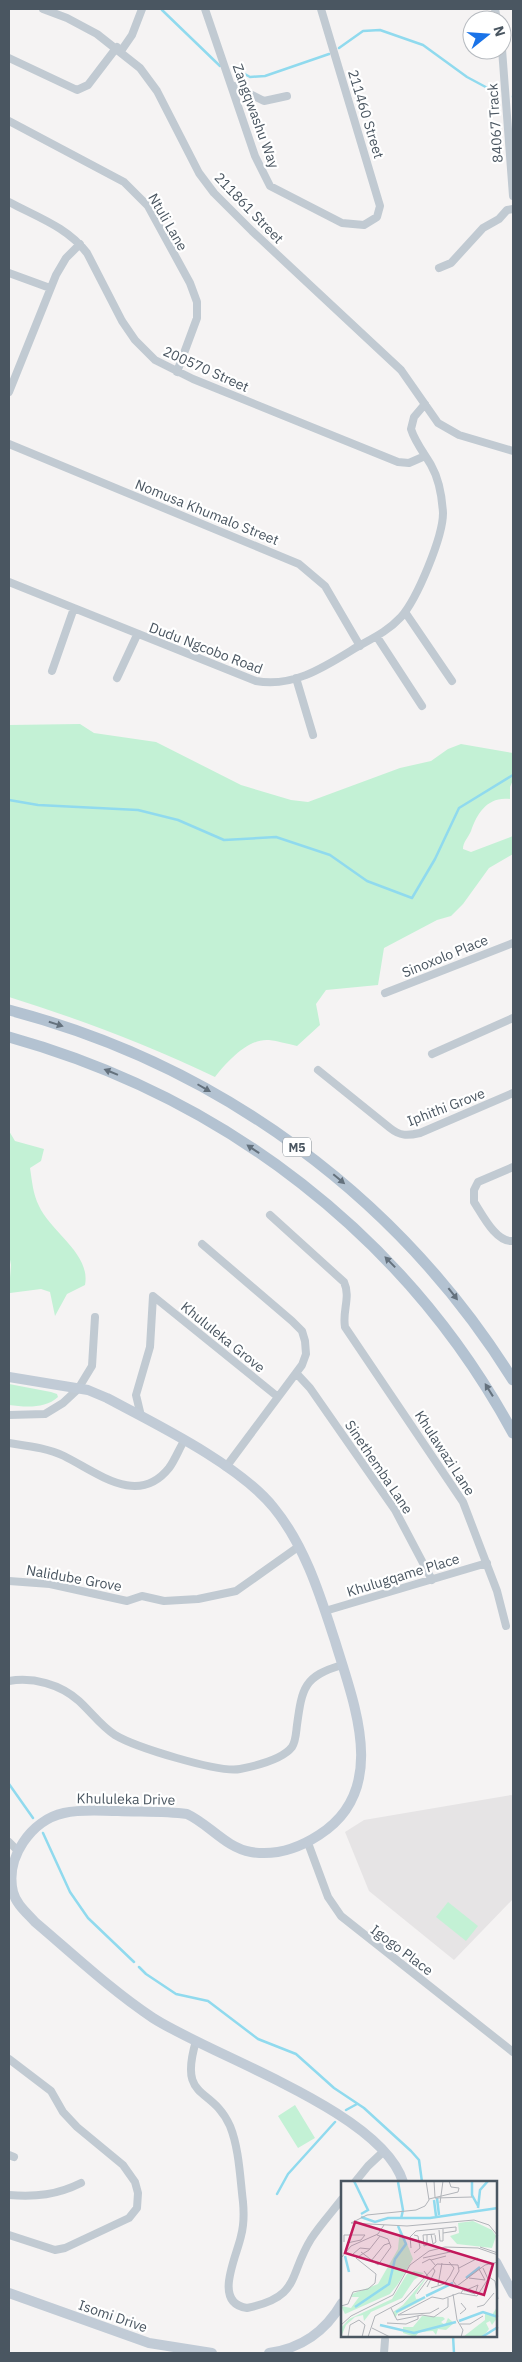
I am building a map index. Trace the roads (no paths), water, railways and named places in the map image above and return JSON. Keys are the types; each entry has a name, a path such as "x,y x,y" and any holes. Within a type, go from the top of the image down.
{"main road":[{"name":"M5","path":"9,1010 82,1032 152,1061 236,1106 307,1154 369,1204 417,1252 466,1311 513,1380"},
{"name":"M5","path":"9,1037 69,1056 140,1084 208,1121 293,1177 374,1246 420,1295 465,1354 513,1433"}],"street":[{"name":"211861 Street","path":"43,9 67,18 97,34 119,49 140,68 157,91 199,173 214,193 396,366 412,384 432,418 445,428 513,450"},
{"path":"9,58 77,90 88,85 132,35 142,9"},
{"name":"Zangqwashu Way","path":"205,9 256,156 270,186 335,221 355,226 369,223"},
{"name":"211460 Street","path":"321,9 380,206 379,214 369,223"},
{"name":"84067 Track","path":"503,60 513,196"},
{"path":"232,85 264,101 287,96"},
{"name":"Ntuli Lane","path":"9,121 124,182 148,206 190,283 197,302 198,318 177,372"},
{"name":"200570 Street","path":"9,202 61,229 80,244 135,340 155,360 177,372 398,462 409,463 425,456"},
{"path":"439,268 451,263 483,228 499,219 507,210 513,208"},
{"path":"9,392 50,288 66,258 80,244"},
{"path":"9,273 50,288"},
{"name":"Dudu Ngcobo Road","path":"9,582 137,635 256,681 278,683 296,678 329,664 377,637 393,625 405,612 430,559 442,524 439,487 434,471 411,429 414,417 425,404"},
{"name":"Nomusa Khumalo Street","path":"9,444 300,564 326,586 360,646"},
{"path":"52,671 74,608"},
{"path":"405,612 452,681"},
{"name":"Dudu Ngcobo Road","path":"117,678 137,635"},
{"path":"377,637 422,706"},
{"path":"296,678 314,735"},
{"name":"Sinoxolo Place","path":"386,993 513,943"},
{"path":"432,1054 513,1018"},
{"name":"Iphithi Grove","path":"318,1070 398,1134 406,1136 420,1133 513,1093"},
{"path":"513,1167 478,1182 473,1197 474,1202 497,1234 504,1239 513,1241"},
{"name":"Khulawazi Lane","path":"270,1215 344,1282 348,1296 344,1320 349,1334 458,1493 487,1563 506,1626"},
{"path":"202,1244 302,1332 306,1354 297,1374 226,1467"},
{"name":"Khululeka Grove","path":"142,1416 136,1395 150,1347 153,1296 278,1397"},
{"path":"9,1415 45,1414 63,1403 78,1388 92,1366 96,1317"},
{"name":"Sinethemba Lane","path":"297,1374 310,1388 394,1510 432,1580"},
{"name":"Khululeka Drive","path":"9,1377 78,1388 107,1398 142,1416 226,1467 254,1488 274,1507 312,1574 360,1725 360,1769 352,1798 346,1809 324,1833 308,1842 274,1853 260,1853 234,1846 187,1814 85,1810 63,1813 47,1820 30,1835 18,1851 11,1872 14,1894 23,1909 130,2002 165,2025 317,2101 384,2151 395,2164 403,2181"},
{"path":"9,1443 44,1449 64,1456 89,1471 134,1487 153,1482 169,1467 184,1441"},
{"name":"Nalidube Grove","path":"9,1581 50,1584 127,1600 142,1596 164,1601 198,1599 236,1591 298,1547"},
{"name":"Khulugqame Place","path":"325,1611 487,1563"},
{"path":"9,1681 37,1679 61,1690 78,1700 113,1734 135,1744 204,1764 236,1770 272,1759 288,1751 295,1741 302,1694 309,1680 318,1673 342,1665"},
{"path":"9,1842 18,1851"},
{"name":"Igogo Place","path":"308,1842 328,1897 341,1916 513,2052"},
{"path":"196,2041 190,2079 224,2115 234,2139 237,2158 243,2226 229,2284 229,2296 233,2301 247,2308 272,2301 285,2291 296,2276 312,2239 341,2200"},
{"path":"9,2059 51,2091 63,2112 77,2127 123,2165 135,2182 138,2193 138,2208 129,2218 83,2242 55,2250 9,2235"},
{"path":"356,2181 384,2151"},
{"path":"9,2195 42,2196 64,2191 81,2183"},
{"path":"497,2264 513,2294"},
{"name":"Isomi Drive","path":"9,2293 149,2343 212,2353"},
{"path":"269,2353 296,2350 326,2326 341,2304"},
{"path":"384,2353 385,2340"}],"waterway":[{"path":"162,10 220,66"},
{"path":"339,48 363,31 380,30 423,45 467,77 495,92"},
{"path":"236,69 250,77 265,76 329,54"},
{"path":"9,800 38,805 138,810 178,820 224,840 276,837 330,855 367,881 412,898 435,859 459,808 513,775"},
{"path":"9,1784 33,1818"},
{"path":"43,1833 70,1892 88,1918 134,1962"},
{"path":"139,1967 146,1974 176,1994 208,2001 258,2039 296,2054 334,2088 364,2108 411,2151 419,2160 422,2181"},
{"path":"346,2110 357,2104"},
{"path":"277,2194 288,2174 335,2122"},
{"path":"453,2337 454,2353"}]}
